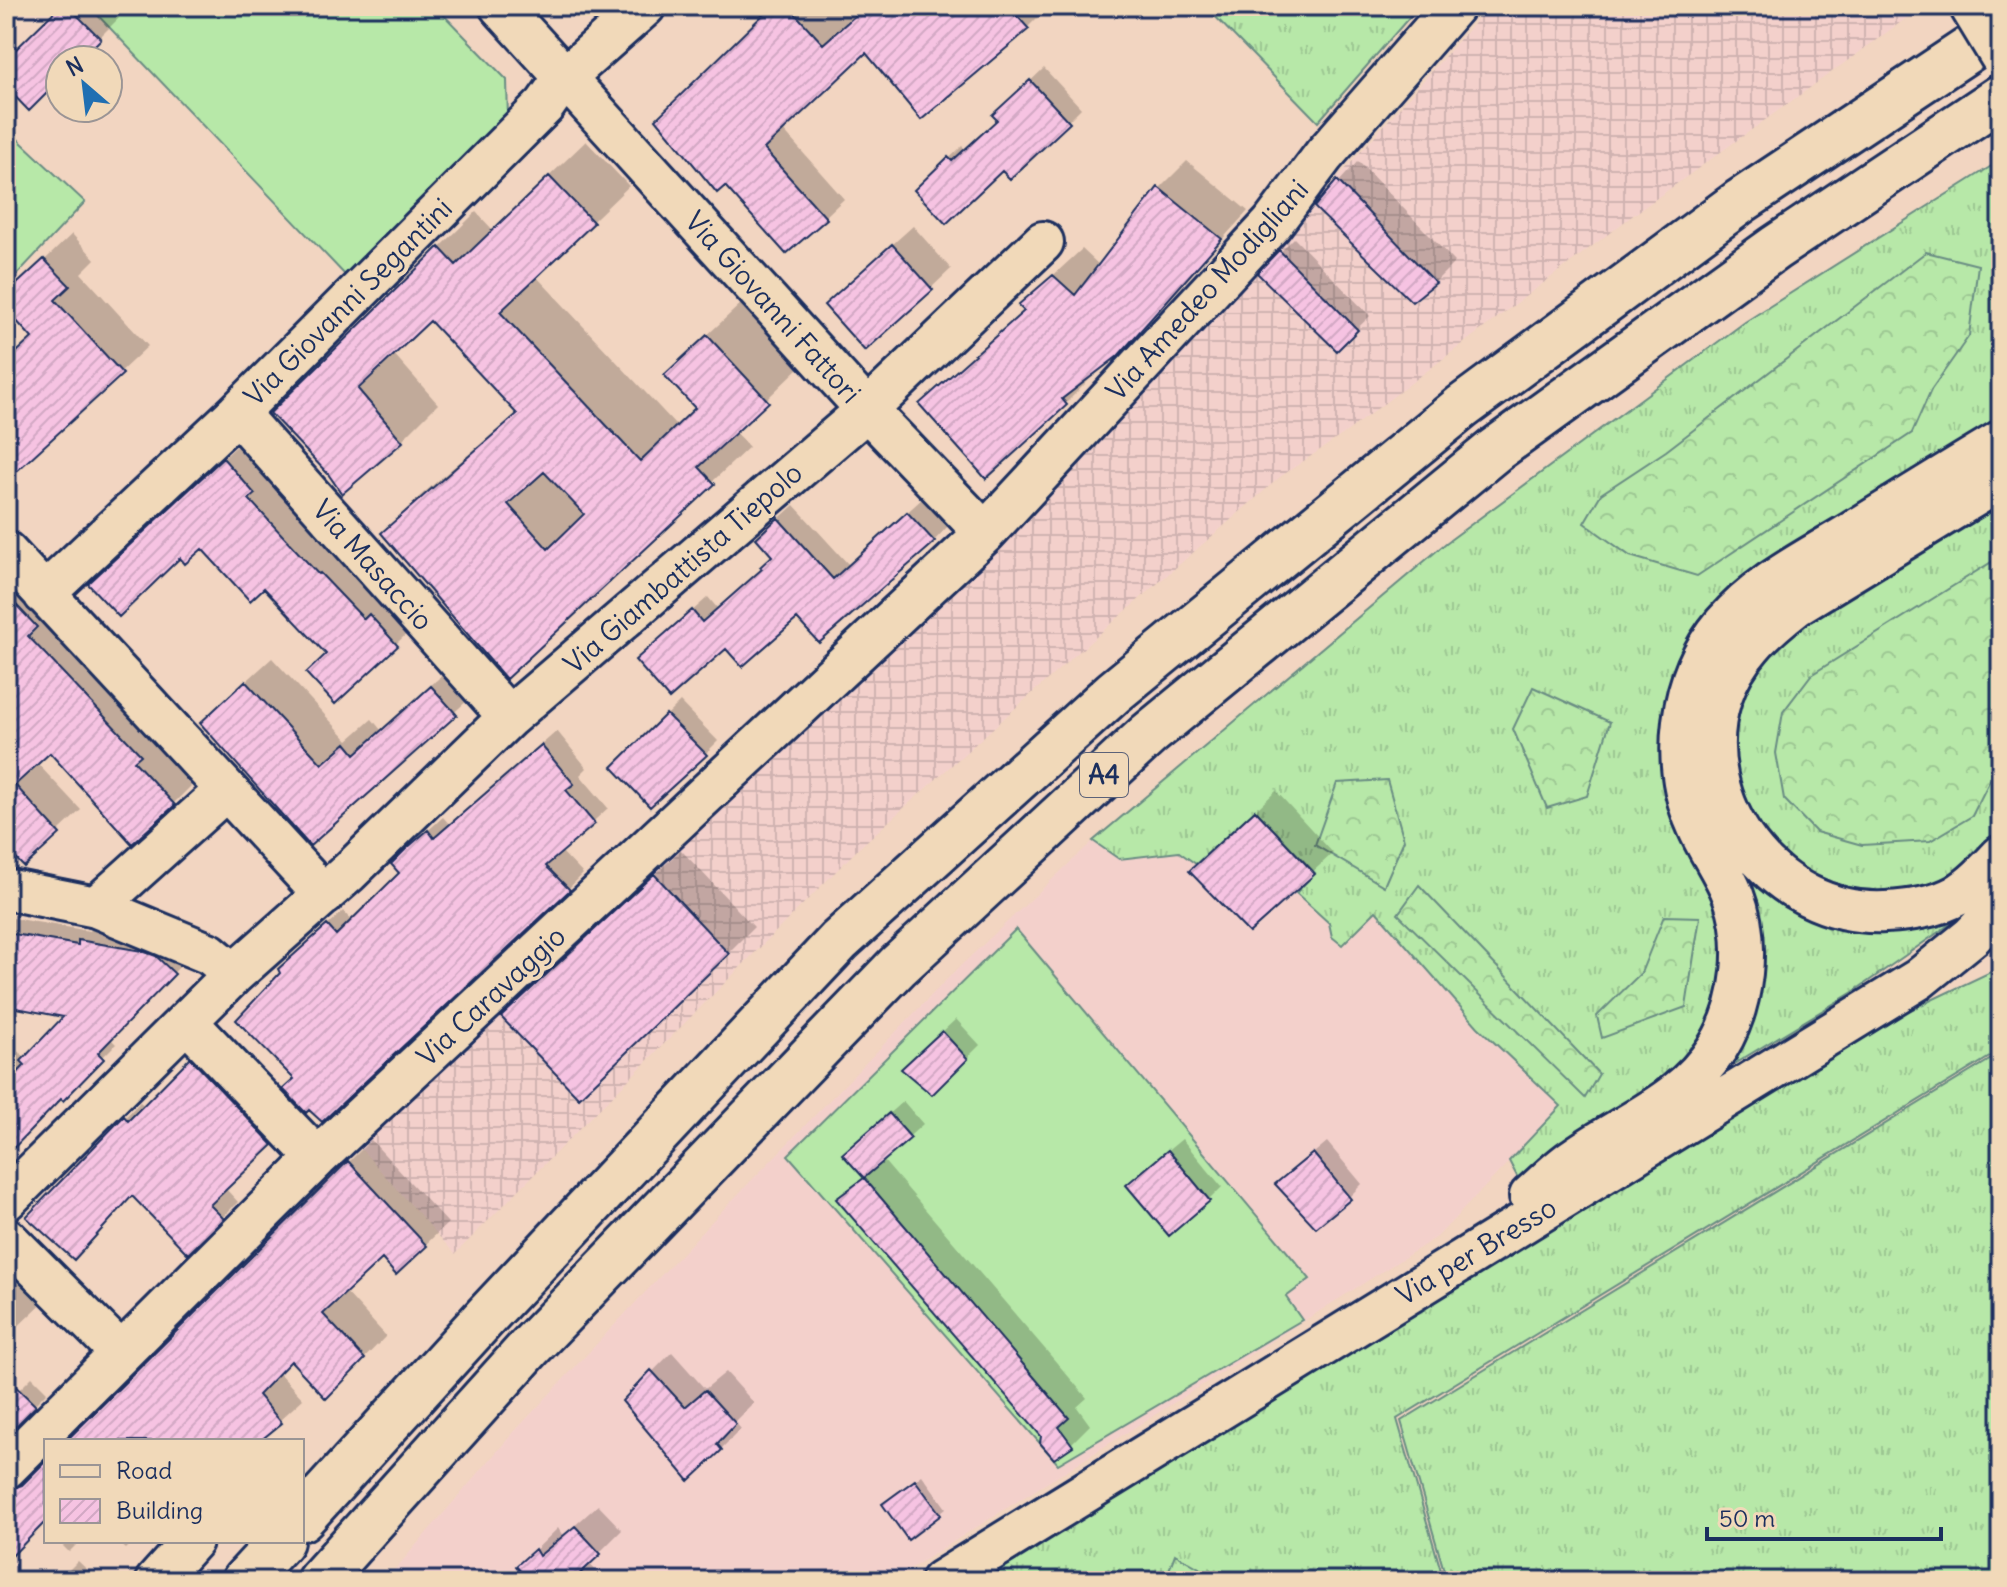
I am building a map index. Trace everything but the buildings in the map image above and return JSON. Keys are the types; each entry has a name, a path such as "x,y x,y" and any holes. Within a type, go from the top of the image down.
{"highway":[{"name":"A4","path":"304,1516 488,1314 839,941 1114,692 1462,407 1741,201 2001,28"},
{"name":"A4","path":"319,1581 529,1348 898,966 1149,734 1495,450 1775,248 2001,97"},
{"path":"244,1581 279,1543"}],"street":[{"name":"Via Giovanni Fattori","path":"500,6 867,410 985,533"},
{"name":"Via Giovanni Segantini","path":"44,594 237,413 545,105 564,78 645,6"},
{"name":"Via Amedeo Modigliani","path":"985,533 1272,224 1324,155 1454,6"},
{"path":"1970,6 2001,57"},
{"name":"Via Giambattista Tiepolo","path":"12,1182 187,1022 234,974 324,895 509,717 867,410 1043,242"},
{"name":"Via Masaccio","path":"237,413 509,717"},
{"path":"1448,1268 1574,1157 1677,1095 1701,1071 1730,1023 1739,994 1739,921 1734,897 1697,825 1682,767 1682,724 1688,693 1723,625 1774,580 2001,441"},
{"path":"2001,480 1796,605 1772,623 1751,644 1733,670 1715,726 1717,784 1727,810 1747,846 1767,868 1796,890 1830,905 1863,913 1926,908 1955,896 1981,878 2001,856"},
{"name":"Via Caravaggio","path":"6,1468 317,1158 985,533"},
{"path":"6,552 324,895"},
{"path":"96,907 225,791"},
{"path":"6,888 96,907 210,954 234,974"},
{"name":"Via per Bresso","path":"941,1581 1919,979 1972,936 2001,906"},
{"path":"1919,979 2001,931"},
{"path":"187,1022 317,1158"},
{"path":"6,1238 120,1352"},
{"path":"156,1581 190,1543"}],"shaded area":[{"path":"1489,6 1911,6 1915,12 1632,216 1345,433 1280,477 859,848 455,1254 353,1140 976,567 1313,206"},
{"path":"1255,810 1315,874 1296,893 1329,923 1332,937 1342,945 1376,911 1477,1027 1561,1107 1437,1237 891,1581 385,1581 513,1433 715,1218 955,971 1093,841 1119,859 1179,852"}],"green space":[{"path":"89,6 435,6 507,80 508,120 347,277"},
{"path":"1205,6 1419,6 1318,122"},
{"path":"6,128 85,202 6,286"},
{"path":"2001,160 2001,427 1736,593 1718,894 1729,979 1697,1055 1520,1182 1509,1161 1561,1106 1478,1027 1376,911 1342,945 1332,937 1329,923 1296,893 1315,873 1255,810 1196,864 1179,852 1119,859 1093,841 1446,543 1745,322"},
{"path":"1926,252 1978,265 1969,336 1931,390 1912,433 1697,576 1630,556 1584,523 1601,494 1666,451"},
{"path":"2001,456 2001,465 1782,600 1748,630 1723,667 1708,706 1702,748 1706,788 1720,827 1742,861 1773,890 1828,918 1880,926 1950,924 1853,992 1709,1079 1743,1022 1751,989 1754,954 1747,902 1708,820 1698,791 1694,731 1710,674 1724,647 1765,602"},
{"path":"2001,495 2001,840 1958,875 1913,896 1818,885 1769,852 1728,771 1738,692 1793,623"},
{"path":"2001,556 2001,744 1994,772 1972,816 1930,841 1862,845 1816,832 1784,799 1776,753 1783,712 1811,675"},
{"path":"1533,687 1610,722 1587,796 1547,808 1513,729"},
{"path":"1387,780 1404,840 1384,886 1315,845 1337,783"},
{"path":"1419,885 1599,1074 1585,1098 1398,914"},
{"path":"1664,916 1700,917 1686,1007 1602,1038 1597,1016 1641,973"},
{"path":"1016,929 1310,1279 1286,1297 1302,1320 1058,1464 788,1155"},
{"path":"2001,967 2001,1050 1397,1419 1444,1581 977,1581 1902,1014"},
{"path":"2001,1053 2001,1581 1447,1581 1401,1421"},
{"path":"1175,1554 1206,1572 1202,1581 1165,1581"}]}
